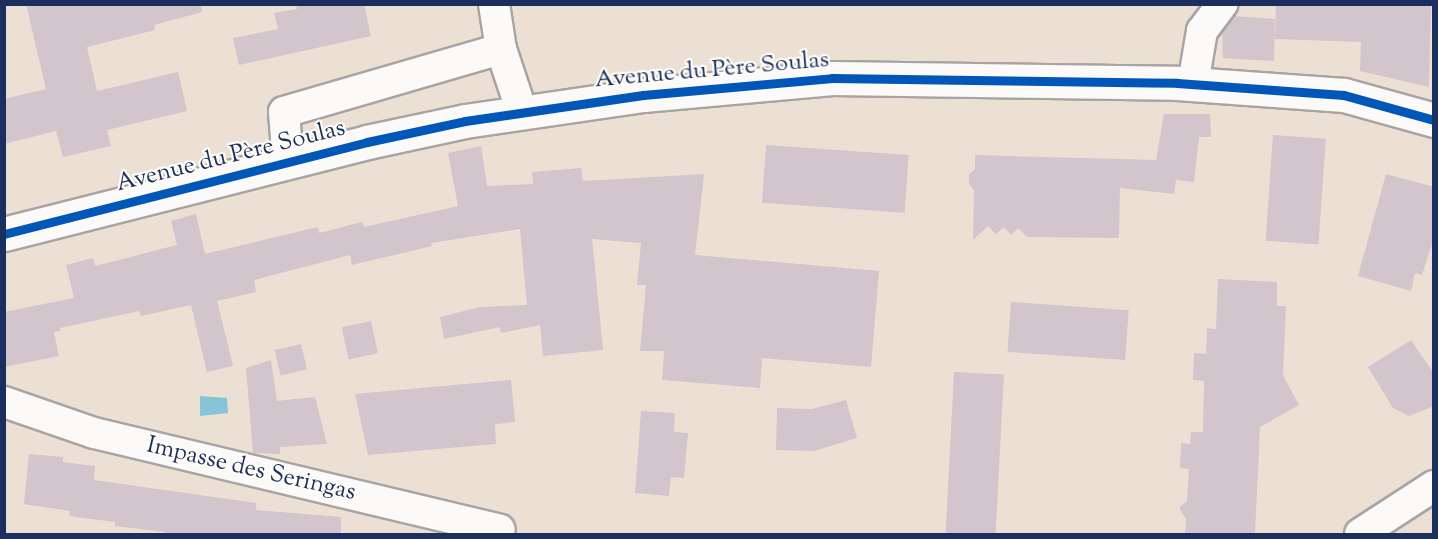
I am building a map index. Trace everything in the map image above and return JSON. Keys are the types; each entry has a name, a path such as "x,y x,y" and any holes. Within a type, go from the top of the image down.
{"main road":[{"name":"Avenue du Père Soulas","path":"4,234 367,142 522,112 643,94 832,78 1193,84 1344,94 1434,120"}],"street":[{"path":"494,4 501,49 522,112"},
{"path":"1193,84 1202,30 1222,4"},
{"path":"288,163 284,112 501,49"},
{"name":"Impasse des Seringas","path":"4,402 94,433 500,530"},
{"path":"1360,534 1434,486"}],"water":[{"path":"200,396 227,398 228,413 200,416"}],"building":[{"path":"26,4 201,4 202,12 154,25 155,30 87,47 97,91 178,72 187,111 107,130 111,146 63,157 56,131 4,144 4,99 46,89"},
{"path":"296,4 364,4 371,36 239,65 233,38 278,29 274,13 297,9"},
{"path":"1276,4 1431,4 1429,87 1360,71 1361,42 1275,39"},
{"path":"1234,16 1275,19 1274,61 1223,58 1222,32"},
{"path":"1164,114 1210,114 1211,137 1199,137 1194,182 1176,180 1174,194 1120,188 1119,238 1027,237 1018,228 1011,235 1004,227 996,234 988,226 973,240 974,190 969,184 969,174 975,169 975,155 1156,160"},
{"path":"1273,135 1326,139 1318,244 1266,241"},
{"path":"766,145 909,155 905,213 762,203"},
{"path":"481,146 487,186 533,184 532,172 581,168 583,181 704,174 695,255 879,271 871,367 762,358 760,388 662,380 664,351 640,351 646,285 637,285 641,243 592,239 603,350 543,356 540,325 501,333 500,327 444,339 440,317 480,307 527,305 520,229 431,243 432,246 352,265 350,255 254,280 256,292 217,301 233,366 207,372 191,305 141,316 139,311 60,328 60,331 54,332 59,356 4,367 4,312 74,298 66,265 93,258 95,266 177,245 171,221 196,214 205,254 318,227 319,233 362,222 364,227 458,206 448,153"},
{"path":"1386,174 1434,187 1434,237 1422,275 1415,273 1411,291 1358,276"},
{"path":"1218,279 1277,282 1277,306 1286,306 1283,375 1299,405 1260,427 1255,534 1185,534 1186,519 1179,508 1187,501 1189,469 1180,468 1181,443 1190,444 1191,432 1203,432 1204,381 1193,380 1194,353 1206,354 1207,328 1216,329"},
{"path":"1011,302 1129,310 1125,360 1008,352"},
{"path":"371,321 378,353 349,360 342,327"},
{"path":"1411,340 1434,374 1434,406 1409,416 1393,408 1368,367"},
{"path":"301,344 307,369 281,375 275,350"},
{"path":"271,360 277,401 315,397 327,444 280,447 280,454 253,453 246,368"},
{"path":"954,372 1004,375 996,534 946,534"},
{"path":"511,380 515,422 495,424 496,444 368,455 355,394"},
{"path":"846,400 857,438 814,451 776,450 777,408 812,409"},
{"path":"641,411 675,413 674,432 688,433 684,478 671,477 669,496 635,493"},
{"path":"29,454 63,457 63,462 95,466 94,480 256,503 256,510 341,517 341,534 165,534 165,532 115,526 115,522 69,516 70,511 24,504"}],"cycle path":[{"path":"4,234 367,142 465,121 643,95 832,78 1177,83 1344,95 1434,120"}]}
